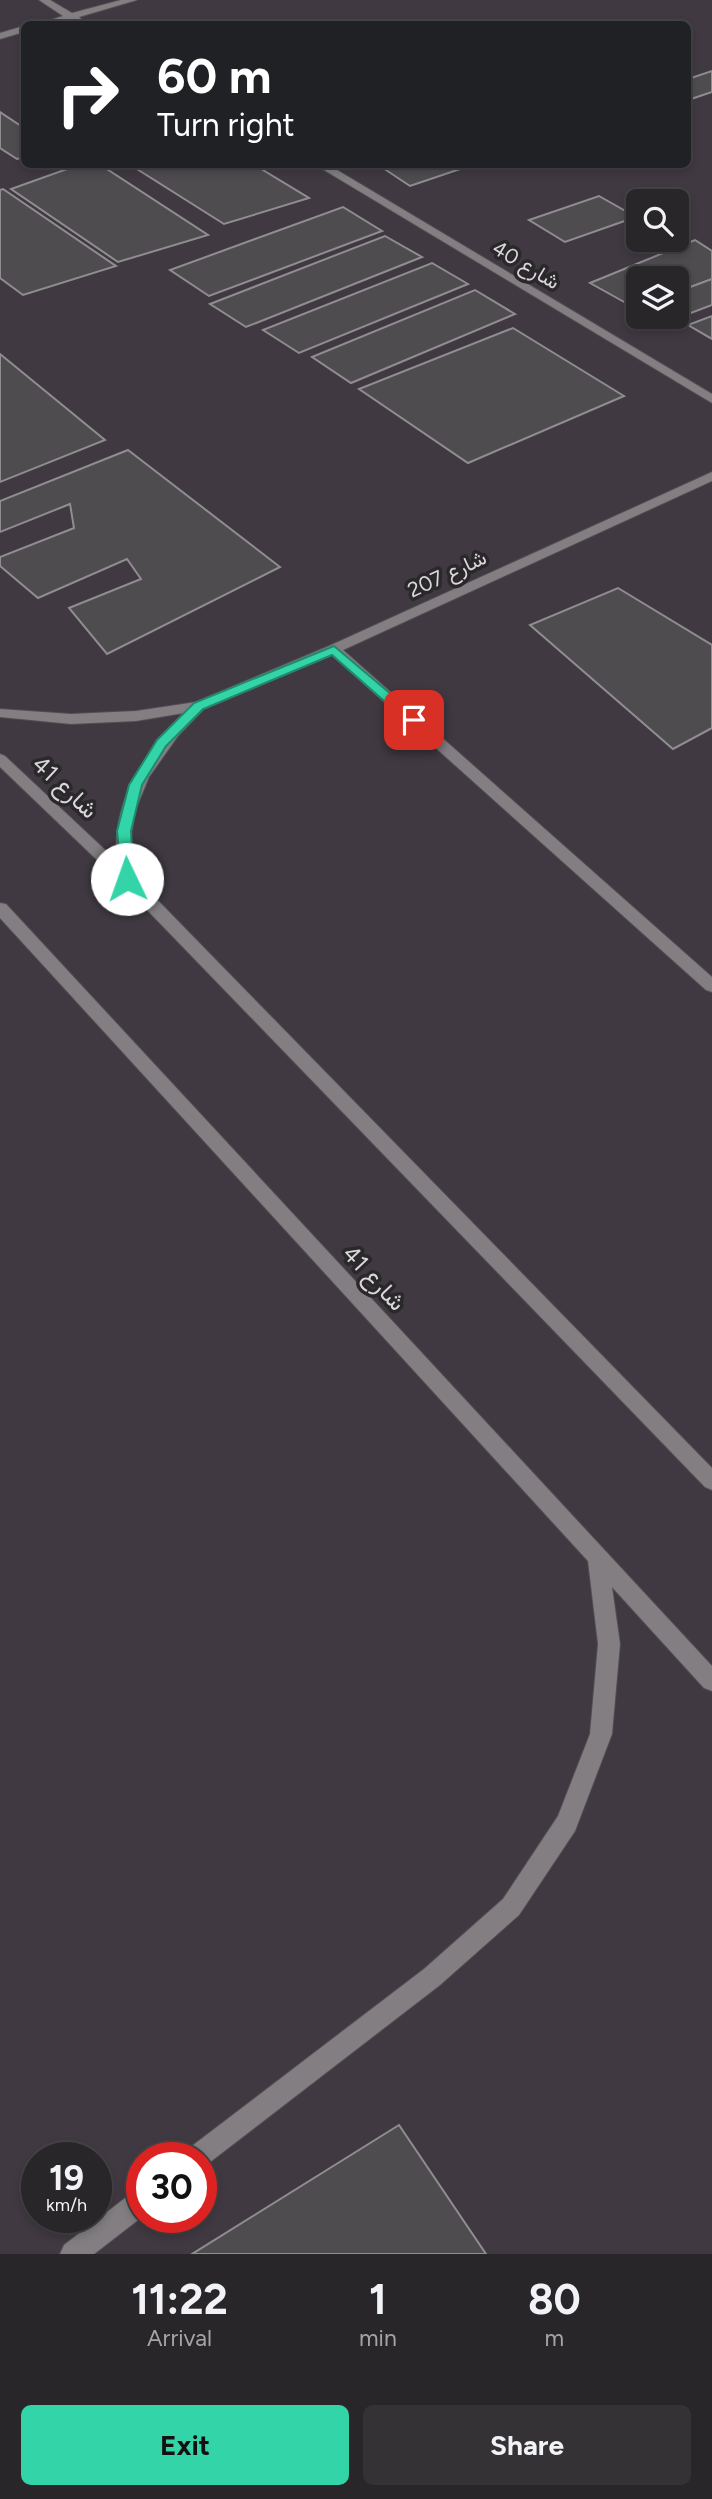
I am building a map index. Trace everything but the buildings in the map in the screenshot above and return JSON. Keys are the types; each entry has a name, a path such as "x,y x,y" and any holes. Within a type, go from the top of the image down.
{"street":[{"path":"44,0 80,21"},
{"path":"53,21 132,0"},
{"path":"0,36 21,30"},
{"name":"شارع 40","path":"326,168 712,399"},
{"name":"شارع 207","path":"0,713 71,719 136,716 198,706 334,649 712,476"},
{"path":"334,649 712,986"},
{"name":"شارع 207","path":"127,879 124,831 135,785 161,743 198,706"},
{"name":"شارع 41","path":"0,760 127,879 712,1480"},
{"name":"شارع 41","path":"0,908 712,1681"},
{"path":"217,2143 432,1977 511,1907 568,1823 601,1734 609,1644 598,1557"},
{"path":"73,2254 126,2213"}],"shaded area":[{"path":"0,0 712,0 712,2254 0,2254"}],"route":[{"path":"127,879 124,831 135,785 161,743 198,706 334,649 414,720"}]}
